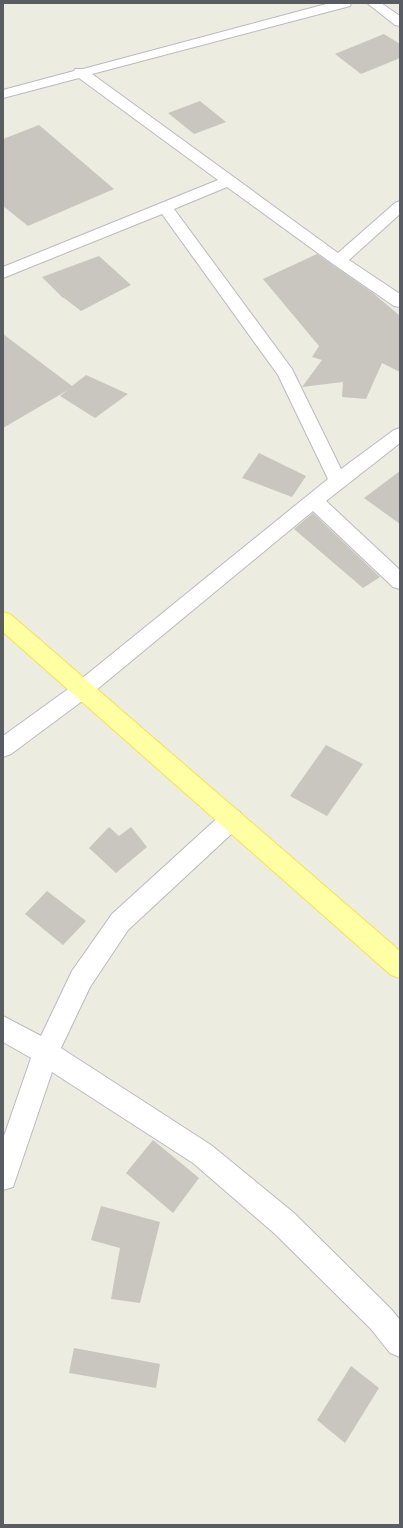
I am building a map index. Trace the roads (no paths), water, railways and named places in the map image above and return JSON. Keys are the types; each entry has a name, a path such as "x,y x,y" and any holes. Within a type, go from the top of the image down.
{"main road":[{"path":"3,620 400,967"}],"street":[{"path":"3,94 80,72 345,3"},
{"path":"373,3 400,22"},
{"path":"80,72 339,261 400,302"},
{"path":"3,273 228,181"},
{"path":"339,261 400,206"},
{"path":"166,207 286,373 338,481"},
{"path":"3,748 82,690 338,481 400,434"},
{"path":"314,501 400,582"},
{"path":"3,1177 46,1053 82,979 120,922 232,819"},
{"path":"3,1028 46,1053 208,1159 284,1223 381,1319 400,1343"}]}
